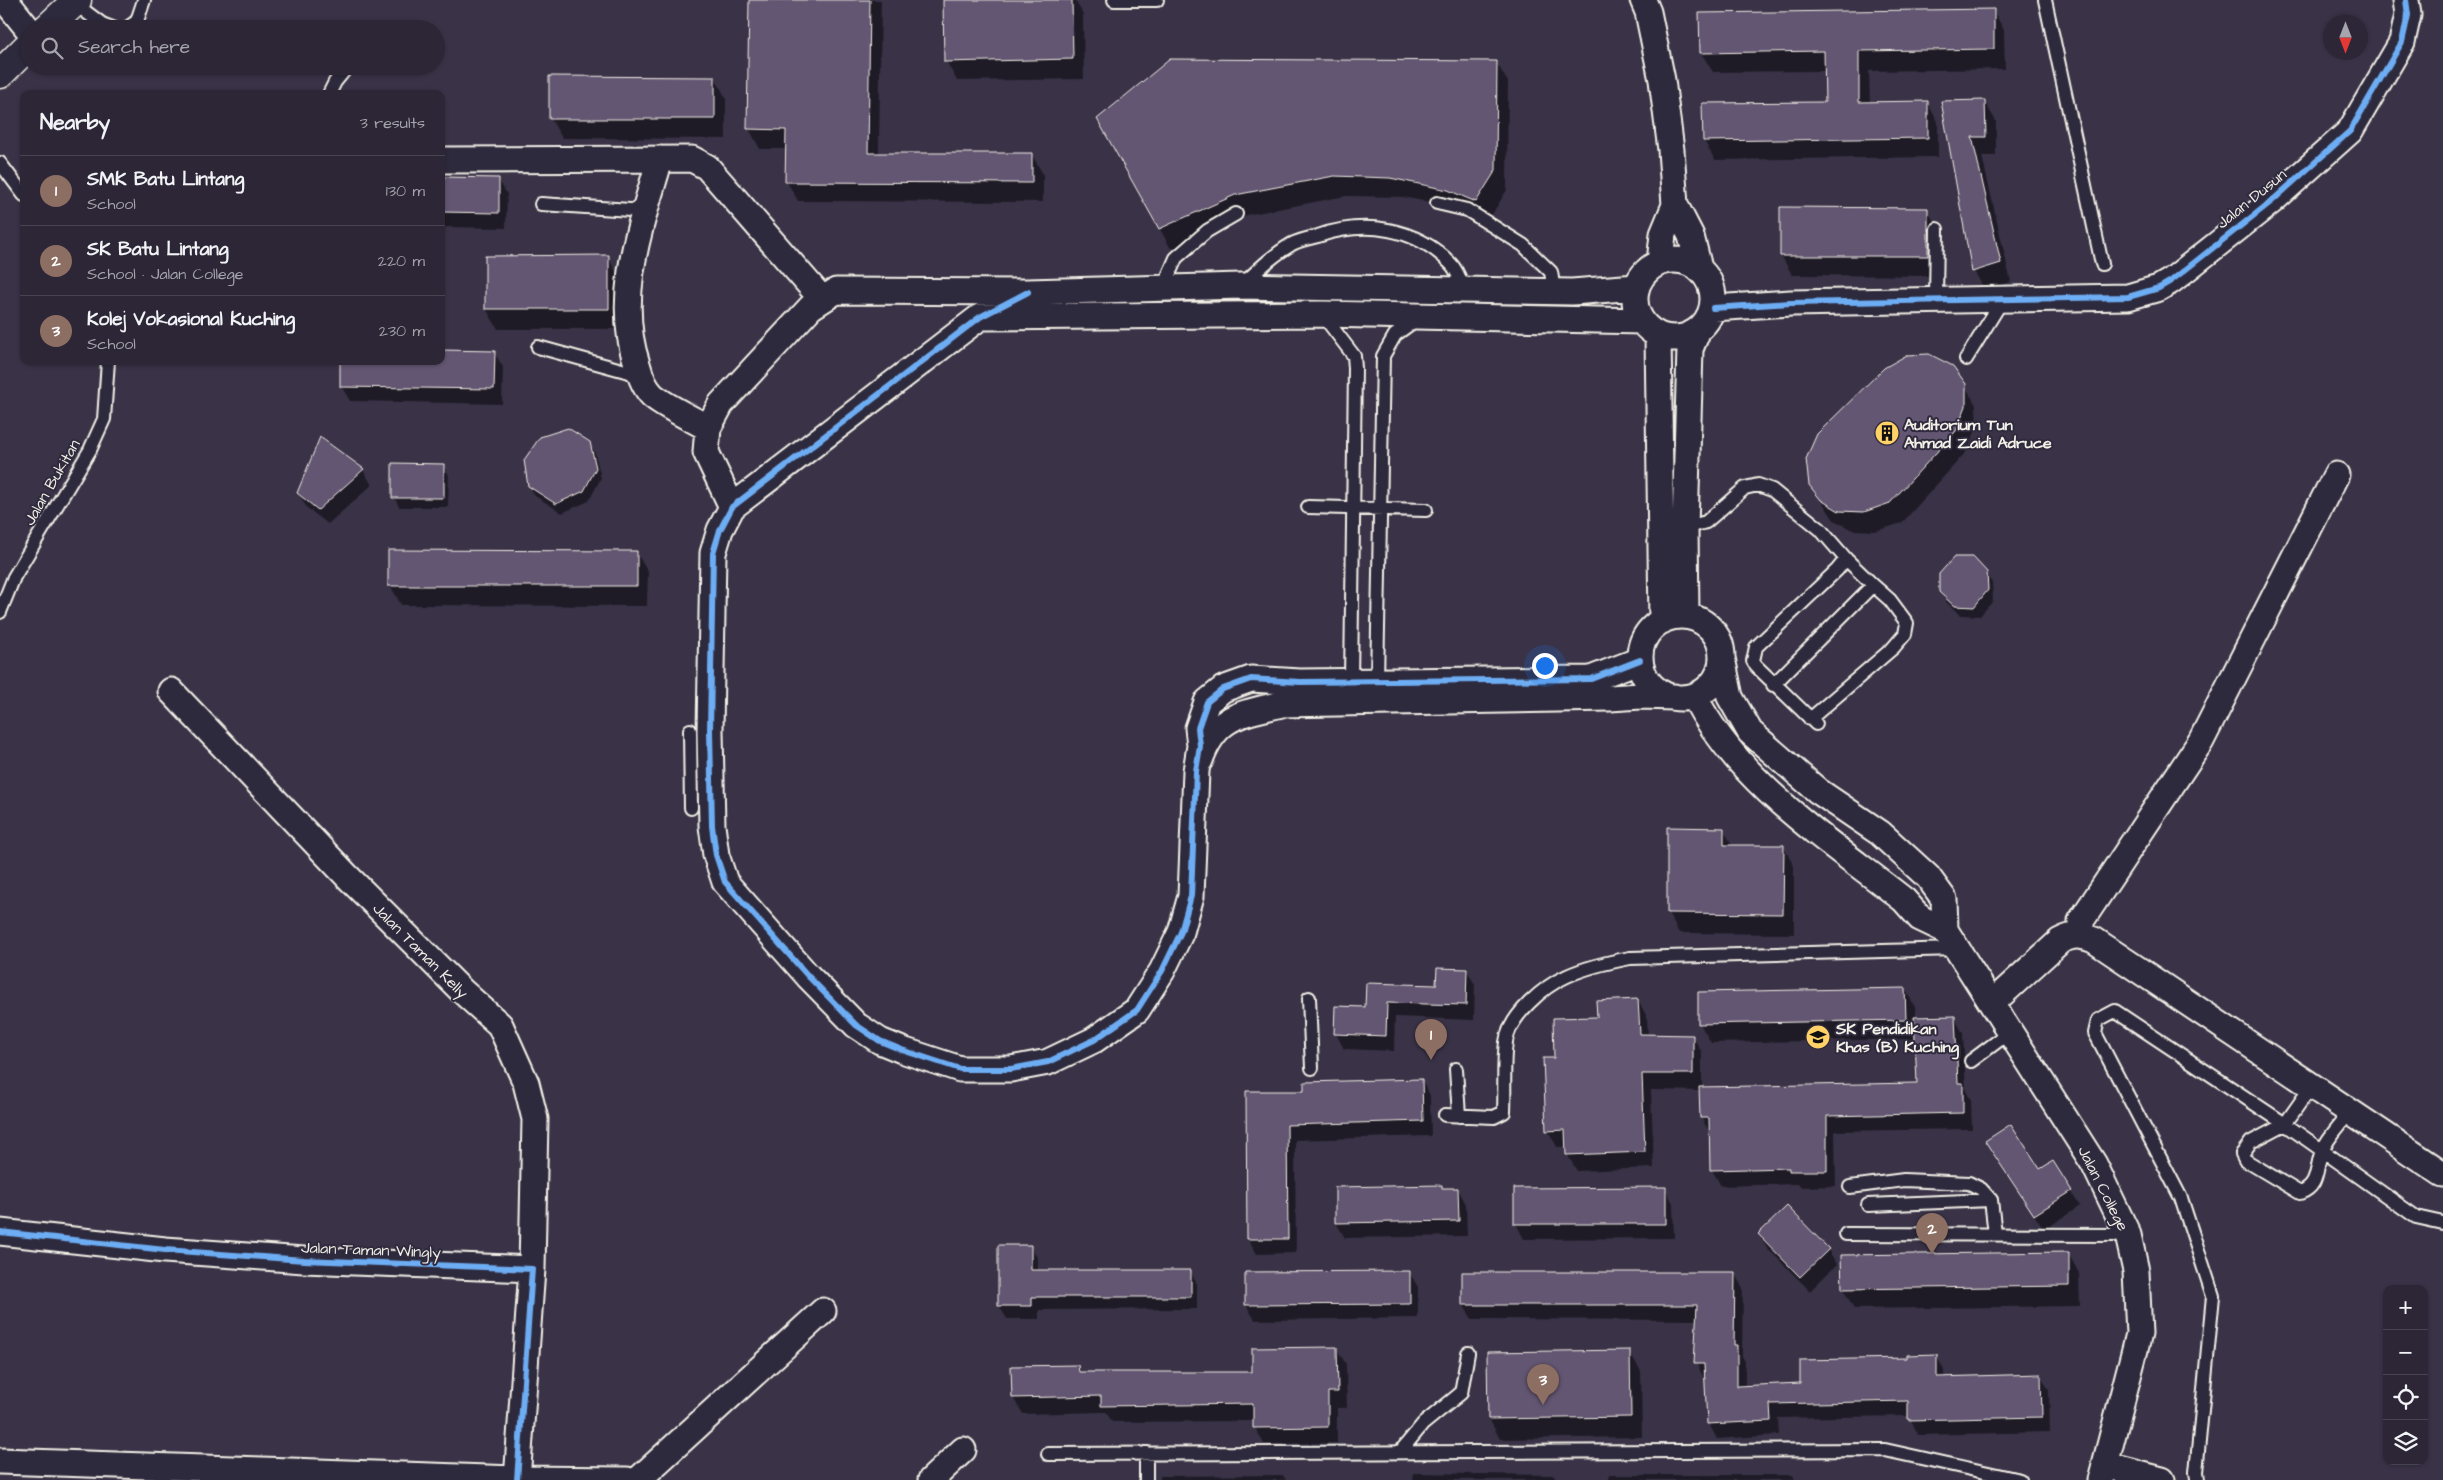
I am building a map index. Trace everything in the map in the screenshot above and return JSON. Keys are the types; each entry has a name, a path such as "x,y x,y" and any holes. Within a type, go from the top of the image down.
{"main road":[{"path":"56,20 76,1"},
{"path":"0,74 20,54"}],"street":[{"path":"5,0 21,20"},
{"path":"980,317 1422,315 1650,328 1679,338 1698,330 1705,324 1713,308 1714,298 1692,236 1675,205 1671,150 1662,80 1648,12 1643,0"},
{"name":"Jalan Dusun","path":"1791,303 2128,297 2159,288 2172,281 2272,201 2350,131 2402,42 2408,15 2406,0"},
{"path":"660,159 634,251 628,294 630,344 640,374 653,395 708,428"},
{"path":"445,160 692,160 707,167 822,298"},
{"path":"1660,262 1663,234 1675,205"},
{"path":"1662,621 1650,328 1636,310 1636,287 1650,268 1660,262 1673,259 1687,261 1704,274 1741,293 1791,303"},
{"path":"732,507 706,452 708,428 721,404 810,307 836,291 1028,292 1241,286 1554,291 1636,287"},
{"path":"1235,315 1234,299 1241,286"},
{"path":"1028,292 980,317 732,507 720,530 713,554 710,731 712,826 716,855 724,882 808,976 856,1025 880,1041 960,1069 1011,1069 1056,1059 1094,1040 1137,1010 1162,971 1181,932 1191,896 1196,772 1200,746 1198,728 1207,702 1224,689 1251,679 1351,682 1591,679 1640,660"},
{"path":"1713,308 1791,303"},
{"path":"1686,616 1685,528 1690,349 1698,330"},
{"path":"2081,935 2081,921 2201,741 2336,475"},
{"path":"1678,616 1686,616 1701,621 1713,631 1720,643 1730,697 1750,732 1818,791 1880,833 1928,876 1944,899 1951,939 1920,918 1904,900 1754,780 1684,696 1654,688 1642,670 1640,660 1645,637 1662,621 1678,616"},
{"path":"1196,772 1204,747 1216,730 1235,715 1282,704 1684,696 1705,690 1714,681 1720,670 1722,658"},
{"name":"Jalan Taman Kelly","path":"170,691 354,883 462,991 500,1025 526,1083 535,1119 532,1269"},
{"path":"1992,1003 2060,941 2069,936 2081,935 2094,940 2443,1174"},
{"name":"Jalan College","path":"1951,939 2094,1164 2128,1235 2136,1270 2139,1334 2103,1472"},
{"name":"Jalan Taman Wingly","path":"0,1232 165,1250 284,1259 532,1269"},
{"path":"517,1479 532,1269"},
{"path":"638,1480 823,1312"},
{"path":"932,1480 963,1450"},
{"path":"0,1461 32,1471 628,1480"},
{"path":"2103,1472 2162,1480"}],"lane":[{"path":"137,20 144,0"},
{"path":"1114,0 1157,0"},
{"path":"2045,0 2102,264"},
{"path":"76,1 97,20"},
{"path":"331,90 340,75"},
{"path":"0,163 20,190"},
{"path":"1437,202 1467,210 1523,245 1552,272 1554,291"},
{"path":"541,204 645,211"},
{"path":"1163,288 1176,258 1208,231 1236,214"},
{"path":"1241,286 1264,263 1294,244 1332,231 1361,227 1394,229 1434,249 1453,266 1466,291"},
{"path":"1936,301 1937,229"},
{"path":"1966,359 2014,299"},
{"path":"1322,314 1354,356 1351,682"},
{"path":"1376,682 1383,356 1395,336 1422,315"},
{"path":"538,347 640,374"},
{"name":"Jalan Bukitan","path":"0,612 14,577 90,450 104,420 108,365"},
{"path":"1685,528 1706,522 1745,488 1758,485 1772,490 1820,529 1846,558 1890,600 1907,623 1905,634 1893,648 1813,722 1773,685 1753,661 1756,647 1837,570 1846,558"},
{"path":"1308,507 1426,510"},
{"path":"1773,685 1873,585"},
{"path":"690,730 691,808"},
{"path":"1445,1115 1494,1117 1504,1112 1506,1040 1518,1014 1542,992 1566,976 1600,964 1630,958 1951,939"},
{"path":"1309,998 1312,1068"},
{"path":"2197,1480 2196,1472 2213,1296 2181,1198 2095,1033 2098,1020 2115,1011 2285,1124 2416,1217 2443,1223"},
{"path":"1971,1061 2010,1032"},
{"path":"1456,1069 1459,1116"},
{"path":"2311,1087 2285,1124 2250,1142 2242,1154 2245,1160 2300,1193 2310,1190 2316,1178 2322,1150 2350,1112"},
{"path":"1850,1186 1904,1180 1969,1183 1981,1189 1991,1200 1995,1234"},
{"path":"1868,1205 1991,1200"},
{"path":"1846,1234 2128,1235"},
{"path":"1400,1452 1423,1424 1461,1393 1468,1353"},
{"path":"1048,1454 1885,1450 2020,1480"},
{"path":"1146,1453 1146,1480"}],"building":[{"path":"749,0 870,0 868,153 1032,153 1032,183 785,182 786,130 747,129"},
{"path":"943,0 1072,0 1073,59 944,62"},
{"path":"1994,9 1994,49 1859,51 1859,102 1928,101 1928,138 1703,141 1702,103 1825,102 1824,51 1700,53 1699,13"},
{"path":"1170,59 1497,61 1496,170 1476,202 1448,190 1390,178 1334,176 1235,195 1159,229 1097,119"},
{"path":"549,76 715,77 715,119 549,119"},
{"path":"1985,100 1986,137 1972,137 2001,263 1972,272 1941,101"},
{"path":"445,177 499,178 499,213 445,212"},
{"path":"1780,207 1928,208 1928,256 1780,256"},
{"path":"609,255 609,309 485,309 485,256"},
{"path":"445,350 495,351 494,389 340,387 340,365 445,365"},
{"name":"Auditorium Tun Ahmad Zaidi Adruce","path":"1929,354 1953,366 1966,384 1966,406 1956,431 1890,503 1864,512 1839,511 1821,500 1809,485 1806,459 1817,434 1884,368 1907,355"},
{"path":"568,428 590,442 596,468 584,491 556,504 528,486 524,460 540,437"},
{"path":"320,437 364,469 318,510 297,493"},
{"path":"392,463 444,464 444,498 392,498"},
{"path":"388,550 637,551 637,586 388,586"},
{"path":"1954,557 1973,557 1987,572 1988,590 1974,607 1954,606 1939,592 1939,574"},
{"path":"1667,827 1724,828 1724,845 1784,845 1783,914 1667,913"},
{"path":"1437,968 1467,969 1466,1005 1387,1003 1386,1036 1334,1034 1335,1006 1365,1007 1366,983 1436,985"},
{"path":"1905,988 1906,1020 1698,1024 1698,992"},
{"path":"1638,999 1640,1034 1693,1035 1693,1074 1642,1074 1645,1152 1566,1155 1565,1130 1546,1131 1543,1058 1554,1058 1553,1018 1597,1017 1596,1001"},
{"path":"1955,1016 1958,1083 1963,1083 1963,1113 1827,1116 1827,1171 1789,1171 1789,1168 1710,1170 1709,1118 1700,1118 1699,1087 1917,1083 1914,1017"},
{"path":"1422,1079 1423,1121 1287,1125 1288,1239 1247,1239 1246,1091 1304,1091 1304,1082"},
{"path":"2011,1124 2040,1169 2053,1161 2072,1191 2034,1215 1985,1141"},
{"path":"1442,1185 1442,1188 1458,1188 1459,1221 1335,1223 1335,1187"},
{"path":"1666,1187 1666,1224 1514,1224 1514,1188"},
{"path":"1787,1206 1829,1249 1800,1277 1758,1234"},
{"path":"998,1245 1031,1245 1031,1270 1191,1270 1191,1297 1032,1297 1032,1306 998,1306"},
{"path":"2069,1252 2069,1286 1842,1289 1841,1255"},
{"path":"1410,1271 1410,1304 1245,1305 1245,1272"},
{"path":"1462,1272 1735,1272 1734,1345 1737,1345 1737,1386 1800,1383 1800,1360 1907,1358 1907,1355 1937,1354 1937,1377 2041,1374 2042,1417 1908,1420 1908,1401 1770,1404 1771,1421 1707,1424 1704,1364 1694,1364 1697,1305 1462,1305"},
{"path":"1337,1347 1338,1392 1328,1392 1328,1427 1253,1428 1253,1404 1101,1406 1101,1396 1012,1398 1011,1366 1078,1365 1079,1372 1252,1372 1252,1348"},
{"path":"1630,1350 1631,1417 1488,1419 1487,1352"}],"cycle path":[{"path":"1713,308 1791,303 2128,297 2159,288 2171,281 2272,201 2350,131 2402,42 2408,15 2406,0"},
{"path":"1028,292 980,317 732,507 720,530 713,553 710,731 712,826 716,855 725,882 808,976 856,1025 880,1041 960,1069 1011,1069 1048,1062 1094,1040 1137,1010 1162,971 1181,932 1191,896 1196,771 1200,746 1198,728 1207,702 1223,689 1251,679 1300,682 1591,679 1640,660"},
{"path":"0,1232 165,1250 304,1260 532,1269 517,1480"}],"place":[{"name":"Auditorium Tun Ahmad Zaidi Adruce","path":"1887,433"},
{"name":"SK Pendidikan Khas (B) Kuching","path":"1818,1037"},
{"name":"SMK Batu Lintang","path":"1431,1060"},
{"name":"SK Batu Lintang","path":"1932,1254"},
{"name":"Kolej Vokasional Kuching","path":"1543,1405"}]}
